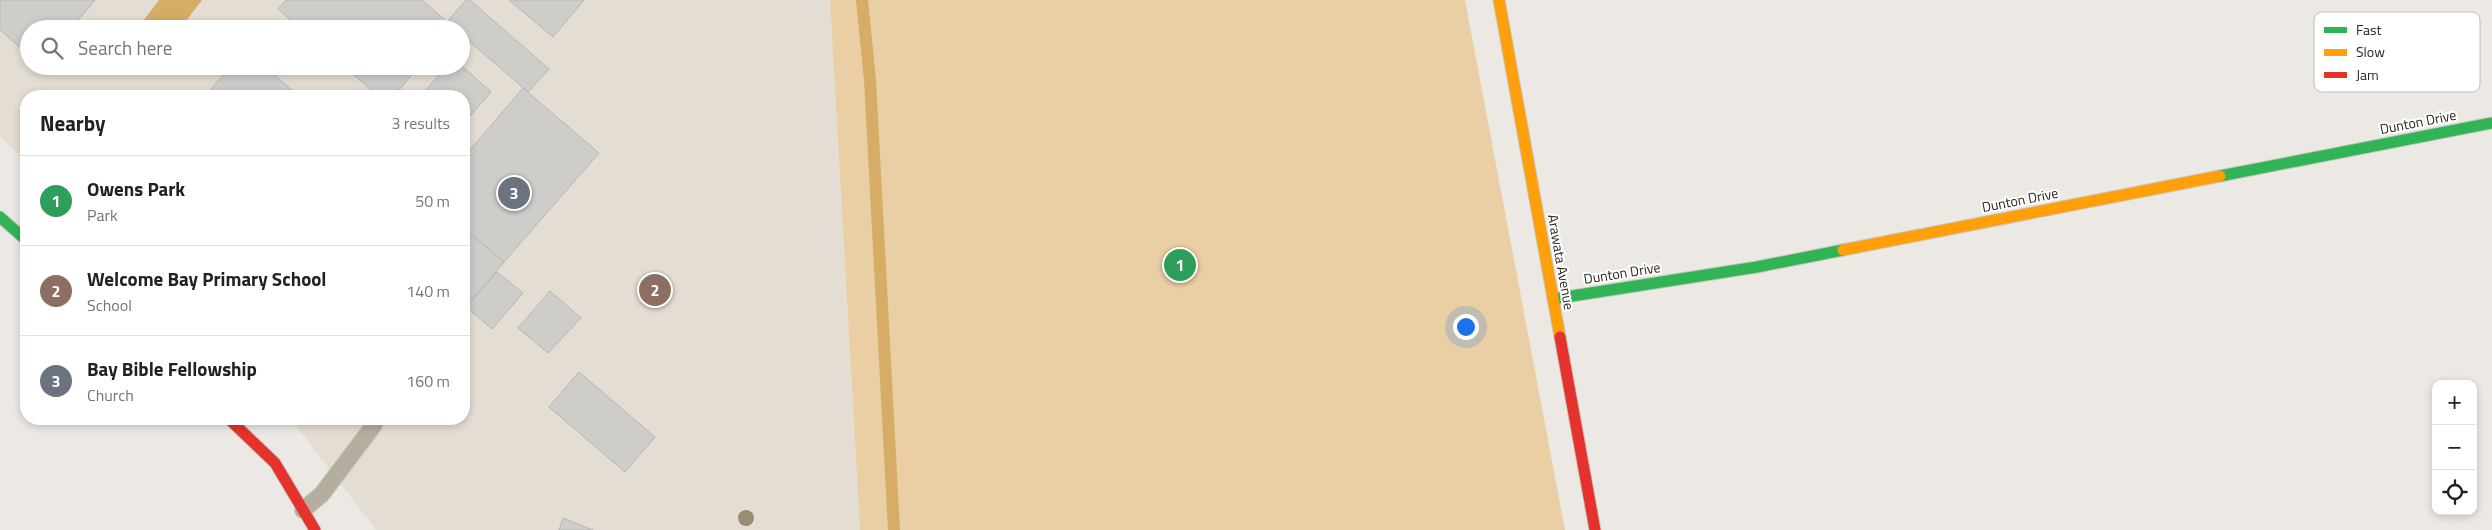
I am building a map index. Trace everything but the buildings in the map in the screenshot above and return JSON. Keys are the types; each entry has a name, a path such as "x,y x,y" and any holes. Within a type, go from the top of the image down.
{"street":[{"name":"Arawata Avenue","path":"1499,0 1595,530"},
{"name":"Dunton Drive","path":"1553,299 1757,267 2492,123"},
{"path":"0,217 20,235"},
{"path":"235,425 275,463 315,530"}],"lane":[{"path":"302,510 322,494 374,425"}],"shaded area":[{"path":"0,0 830,0 860,530 376,530 296,425 470,425 470,90 20,90 20,155 0,137"},
{"path":"159,0 202,0 187,20 144,20"},
{"path":"830,0 1465,0 1565,530 860,530"}],"waterway":[{"path":"862,0 870,80 894,530"}],"traffic: fast":[{"path":"2220,176 2492,123"},
{"path":"0,217 20,235"},
{"path":"1553,299 1757,267 1843,250"}],"traffic: slow":[{"path":"1499,0 1560,337"},
{"path":"1843,250 2220,176"}],"traffic: jam":[{"path":"1560,337 1595,530"},
{"path":"235,425 275,463 315,530"}],"place":[{"name":"Bay Bible Fellowship","path":"514,193"},
{"name":"Owens Park","path":"1180,265"},
{"name":"Welcome Bay Primary School","path":"655,290"}]}
